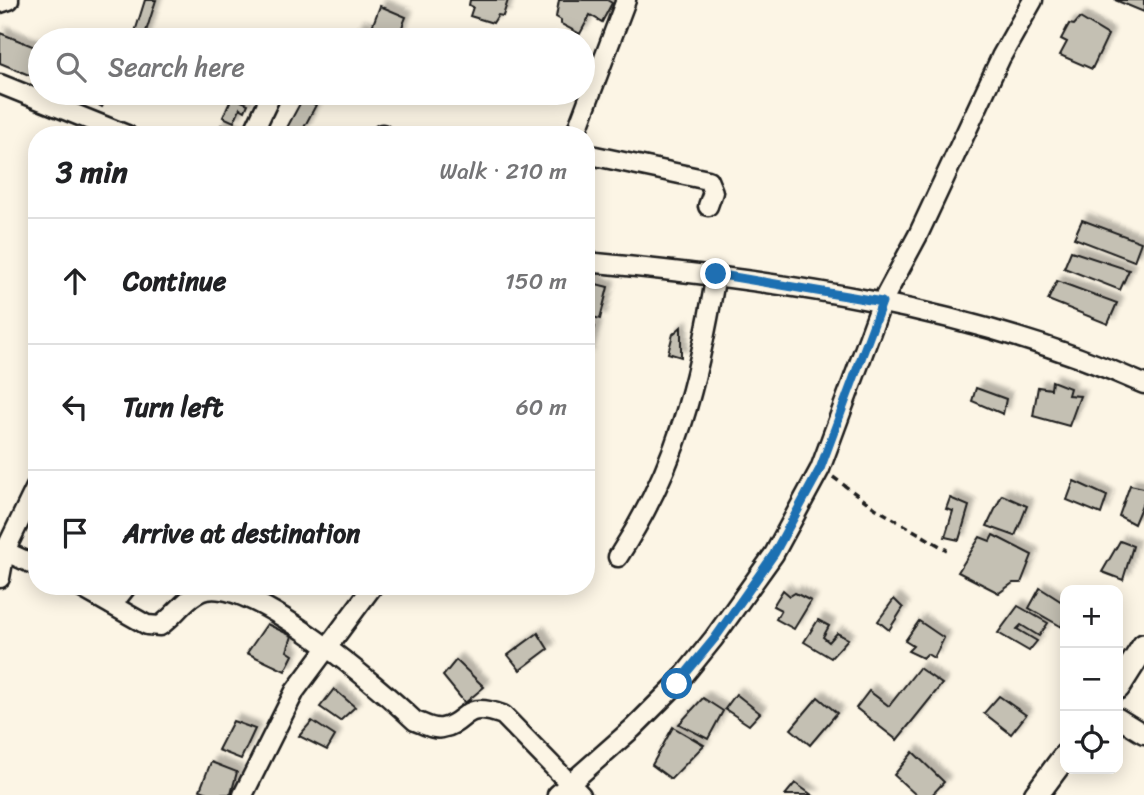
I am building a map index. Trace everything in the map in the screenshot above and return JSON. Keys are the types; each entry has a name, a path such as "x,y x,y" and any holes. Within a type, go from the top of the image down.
{"street":[{"path":"0,3 9,0"},
{"path":"595,82 626,0"},
{"path":"241,595 327,647 415,721 433,728 444,728 469,712 486,709 503,715 569,791 677,684 715,638 774,554 820,469 882,302 918,235 1001,57 1033,0"},
{"path":"0,84 28,95"},
{"path":"52,105 105,126"},
{"path":"256,126 266,105"},
{"path":"578,126 586,105"},
{"path":"595,155 708,180 713,192 708,206"},
{"path":"595,263 716,274 882,302 1065,352 1144,384"},
{"path":"618,557 645,516 681,435 704,347 716,274"},
{"path":"0,578 2,550 28,502"},
{"path":"2,550 28,562"},
{"path":"94,595 146,625 160,626 198,595"},
{"path":"112,605 120,595"},
{"path":"243,795 274,728 327,647 366,595"},
{"path":"1123,679 1144,646"},
{"path":"1123,721 1144,734"},
{"path":"1035,795 1060,763"}],"path":[{"path":"820,469 875,508 947,550"}],"building":[{"path":"145,0 156,0 147,28 136,28"},
{"path":"470,0 508,0 503,16 498,15 493,23 470,16 473,7 469,5"},
{"path":"559,0 607,0 612,3 602,22 590,15 583,28 569,28 556,17"},
{"path":"1115,0 1144,0 1144,12"},
{"path":"380,6 406,17 402,28 372,27"},
{"path":"1080,18 1108,35 1092,69 1060,55 1067,42 1061,39 1069,24 1074,25"},
{"path":"0,33 28,44 28,75 0,63"},
{"path":"228,105 248,105 245,111 240,108 234,122 223,117"},
{"path":"299,105 316,105 305,126 288,126"},
{"path":"1082,220 1141,242 1134,261 1074,238"},
{"path":"1071,251 1129,270 1120,290 1064,268"},
{"path":"595,280 596,284 608,287 600,319 595,318"},
{"path":"1057,281 1117,303 1108,324 1048,300"},
{"path":"681,327 681,357 668,353 673,334"},
{"path":"1052,381 1070,388 1068,395 1080,396 1069,426 1033,416 1038,387 1051,389"},
{"path":"976,388 1006,399 1003,414 972,401"},
{"path":"1074,481 1107,496 1101,514 1067,500"},
{"path":"1130,485 1144,488 1144,500 1134,524 1119,516"},
{"path":"1002,495 1027,506 1015,536 987,526"},
{"path":"950,498 969,506 959,540 945,537 953,511 946,509"},
{"path":"993,535 1032,555 1021,583 1013,583 999,593 958,572 980,537 990,541"},
{"path":"1120,541 1133,546 1123,580 1102,572"},
{"path":"1040,588 1060,601 1060,626 1029,608"},
{"path":"783,590 790,596 795,593 811,601 794,629 776,619 781,610 773,606"},
{"path":"894,599 903,608 889,630 878,621"},
{"path":"1018,606 1048,623 1039,636 1021,625 1017,629 1037,641 1029,651 998,633"},
{"path":"818,620 829,626 823,637 829,642 837,633 848,639 831,658 804,642"},
{"path":"919,621 944,638 934,658 927,654 923,658 908,651 913,646 905,641"},
{"path":"267,624 292,636 287,651 293,655 285,671 247,653"},
{"path":"538,633 548,649 520,670 508,655"},
{"path":"456,660 484,687 465,703 443,676"},
{"path":"919,668 942,684 897,740 856,708 869,691 889,706"},
{"path":"334,689 355,707 340,721 320,707"},
{"path":"736,694 760,713 749,725 725,709"},
{"path":"999,696 1026,715 1011,734 984,713"},
{"path":"818,697 837,713 810,745 791,729"},
{"path":"703,698 723,711 708,739 679,724"},
{"path":"233,721 255,729 241,759 218,750"},
{"path":"312,721 335,736 327,750 299,736"},
{"path":"673,727 704,745 671,779 652,765"},
{"path":"913,752 944,782 932,795 916,795 894,775"},
{"path":"211,762 237,772 231,794 214,795 200,790"},
{"path":"795,783 812,795 785,795"}],"route":[{"path":"677,684 715,638 774,554 794,512 820,469 882,302 716,274"}]}
